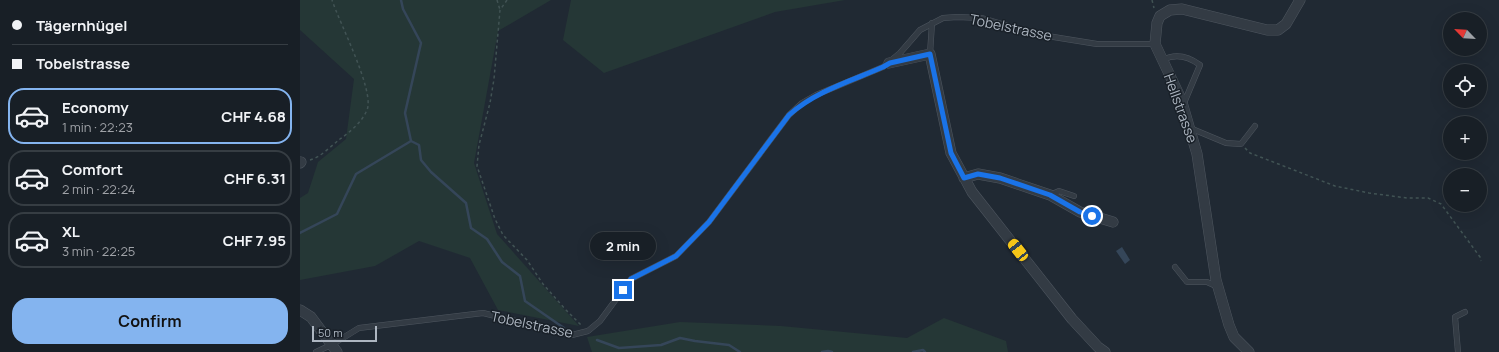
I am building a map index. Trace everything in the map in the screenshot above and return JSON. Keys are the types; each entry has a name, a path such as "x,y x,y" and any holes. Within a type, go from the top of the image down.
{"street":[{"path":"1155,44 1157,23 1160,16 1170,10 1182,9 1267,30 1278,30 1286,24 1300,0"},
{"name":"Hellstrasse","path":"1155,44 1183,105 1197,154 1218,287 1229,325 1234,337 1249,352"},
{"path":"890,63 930,54 951,153 972,192 1072,319 1098,347 1105,352"},
{"path":"964,178 978,174 1000,178 1050,195 1080,212 1113,222"},
{"path":"300,310 311,317 335,348"}],"lane":[{"name":"Tobelstrasse","path":"316,352 335,348 359,328 482,313 572,335 588,331 600,321 631,279 676,256 709,222 789,115 802,103 816,95 890,63 920,30 943,18 957,16 982,18 1035,34 1097,44 1155,44"},
{"path":"930,54 932,23"},
{"path":"1163,60 1179,56 1191,58 1200,65 1183,105"},
{"path":"1189,128 1226,143 1241,144 1255,126"},
{"path":"1050,195 1059,191 1074,196"},
{"path":"1175,267 1187,282 1207,282 1218,287"},
{"path":"1458,352 1455,317 1465,312"}],"path":[{"path":"300,162 312,160 346,135 362,120 368,109 369,101 363,80 332,0"},
{"path":"497,0 500,10 491,97 477,156 477,166 480,177 495,219 503,235 527,260 543,284 566,310 588,331"},
{"path":"500,10 507,0"},
{"path":"1241,144 1250,153 1335,186 1399,197 1428,198 1441,204 1480,257 1481,261"}],"shaded area":[{"path":"300,0 551,0 498,31 474,163 497,234 579,326 498,310 470,258 419,241 375,266 300,280 300,198 308,193 318,162 346,139 354,79 300,30"},
{"path":"571,0 845,0 775,12 604,73 563,40"},
{"path":"944,318 1006,341 1008,352 592,352 587,337 680,322 781,326 907,338"}],"water":[{"path":"1122,247 1130,260 1125,264 1116,251"}],"waterway":[{"path":"401,0 403,9 421,43 405,113 411,141 419,145 421,160 431,172 466,203 471,228 487,239 502,262 520,276 525,301 564,328"},
{"path":"300,233 337,214 356,174 411,141"},
{"path":"597,340 619,348 661,345 680,338 729,345 740,352"},
{"path":"913,352 923,350 925,352"},
{"path":"822,352 832,352"}],"route":[{"path":"623,290 631,279 676,256 709,222 789,115 802,103 816,95 890,63 930,54 951,153 964,178 978,174 1017,183 1050,195 1080,212 1092,216"}]}
